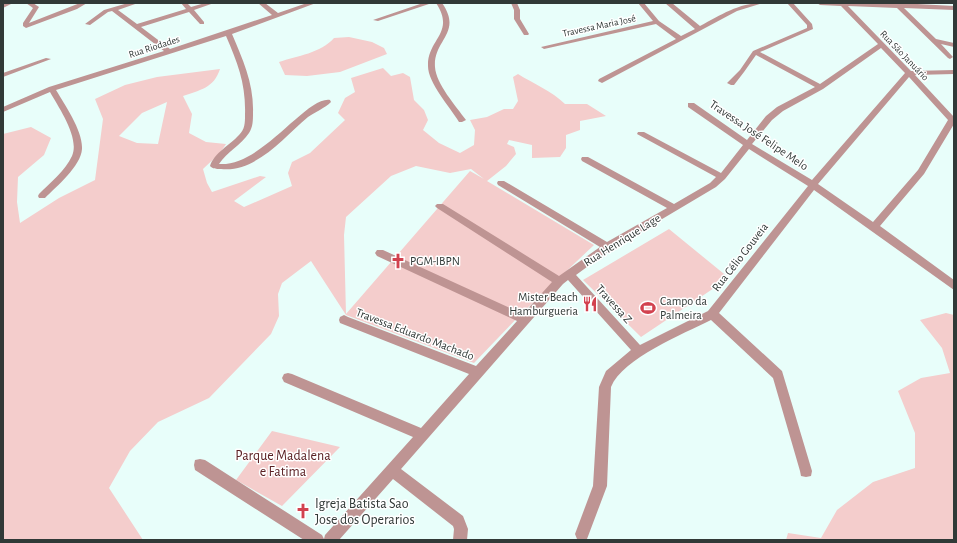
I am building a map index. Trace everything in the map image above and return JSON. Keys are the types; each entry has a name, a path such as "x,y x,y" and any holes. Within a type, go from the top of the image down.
{"street":[{"path":"3,6 10,3"},
{"path":"29,3 36,6 36,8 26,23 26,26 75,8 84,3"},
{"path":"88,24 106,11 135,3"},
{"path":"184,3 202,23"},
{"path":"137,26 212,3"},
{"path":"261,3 277,16"},
{"name":"Rua Riodades","path":"3,110 52,89 228,33 313,3"},
{"path":"376,20 429,3"},
{"path":"439,3 444,10 447,28 433,56 431,67 435,79 462,120"},
{"path":"514,3 517,10 517,19 526,34"},
{"path":"641,3 657,22 681,39"},
{"path":"668,3 699,29"},
{"path":"602,81 735,10 755,3 760,3"},
{"path":"731,83 742,71 755,52 810,29 810,25 790,3"},
{"path":"820,3 954,8"},
{"name":"Rua São Januário","path":"842,3 953,121"},
{"path":"898,5 950,56"},
{"path":"113,9 170,52"},
{"name":"Travessa Maria José","path":"544,46 657,22"},
{"path":"228,33 248,82 251,102 248,128 236,144 215,162 214,166 227,167 241,163 262,152 306,114 327,102"},
{"path":"935,41 954,45"},
{"name":"Rua Henrique Lage","path":"330,540 422,434 477,372 507,341 524,319 559,281 607,247 713,185 722,177 770,118 780,109 820,86 881,44"},
{"path":"755,52 820,86"},
{"path":"3,75 48,59"},
{"path":"909,73 954,72"},
{"name":"Rua Célio Gouveia","path":"582,534 600,486 605,387 610,375 639,351 712,314 813,185 909,73"},
{"path":"42,196 77,156 79,147 71,125 52,89"},
{"name":"Travessa José Felipe Melo","path":"692,105 748,145 813,185 954,286"},
{"path":"874,228 921,172 953,121"},
{"path":"641,134 722,177"},
{"path":"585,159 674,208"},
{"path":"501,183 607,247"},
{"path":"440,206 559,281"},
{"path":"380,253 524,319"},
{"name":"Travessa Z","path":"570,274 639,351"},
{"path":"712,314 778,375 806,471"},
{"name":"Travessa Eduardo Machado","path":"344,320 477,372"},
{"path":"288,378 422,434"},
{"path":"200,465 317,540"},
{"path":"392,470 458,521 460,540"}],"green space":[{"path":"349,37 372,42 384,48 387,54 340,72 307,76 285,75 279,62 316,51 334,38"},
{"path":"383,68 391,76 403,73 410,77 414,100 424,110 428,120 423,130 439,143 460,153 474,145 475,130 470,120 487,117 504,109 513,109 518,101 513,77 518,74 549,91 565,104 587,104 606,116 580,121 580,130 566,135 566,148 560,157 532,158 532,145 509,140 507,144 514,147 516,154 506,166 487,181 594,245 522,313 474,363 346,315 311,261 282,283 278,294 279,316 271,334 209,398 158,422 130,451 109,488 143,540 3,540 3,134 31,127 51,138 44,155 18,177 17,202 20,223 59,198 95,180 103,119 95,99 125,85 157,77 220,69 214,80 206,87 183,96 192,114 189,133 206,142 226,144 220,153 203,169 207,183 212,192 260,176 266,177 234,201 244,207 292,186 288,173 292,162 310,153 345,120 338,113 345,98 355,92 351,78","holes":["167,102 158,144 137,143 119,136 142,113","416,166 450,173 471,169 484,179 470,171 346,314 344,235 346,217 391,176"]},
{"name":"Campo da Palmeira","path":"669,229 729,278 641,337 583,280"},
{"path":"946,313 954,315 954,540 786,540 788,533 821,538 837,510 873,482 915,468 915,433 898,391 921,378 950,373 942,348 920,320"},
{"name":"Parque Madalena e Fatima","path":"272,431 340,447 282,506 236,480"}],"place":[{"name":"PGM-IBPN","path":"398,261"},
{"name":"Mister Beach Hamburgueria","path":"590,304"},
{"name":"Campo da Palmeira","path":"648,308"},
{"name":"Igreja Batista Sao Jose dos Operarios","path":"303,511"}]}
